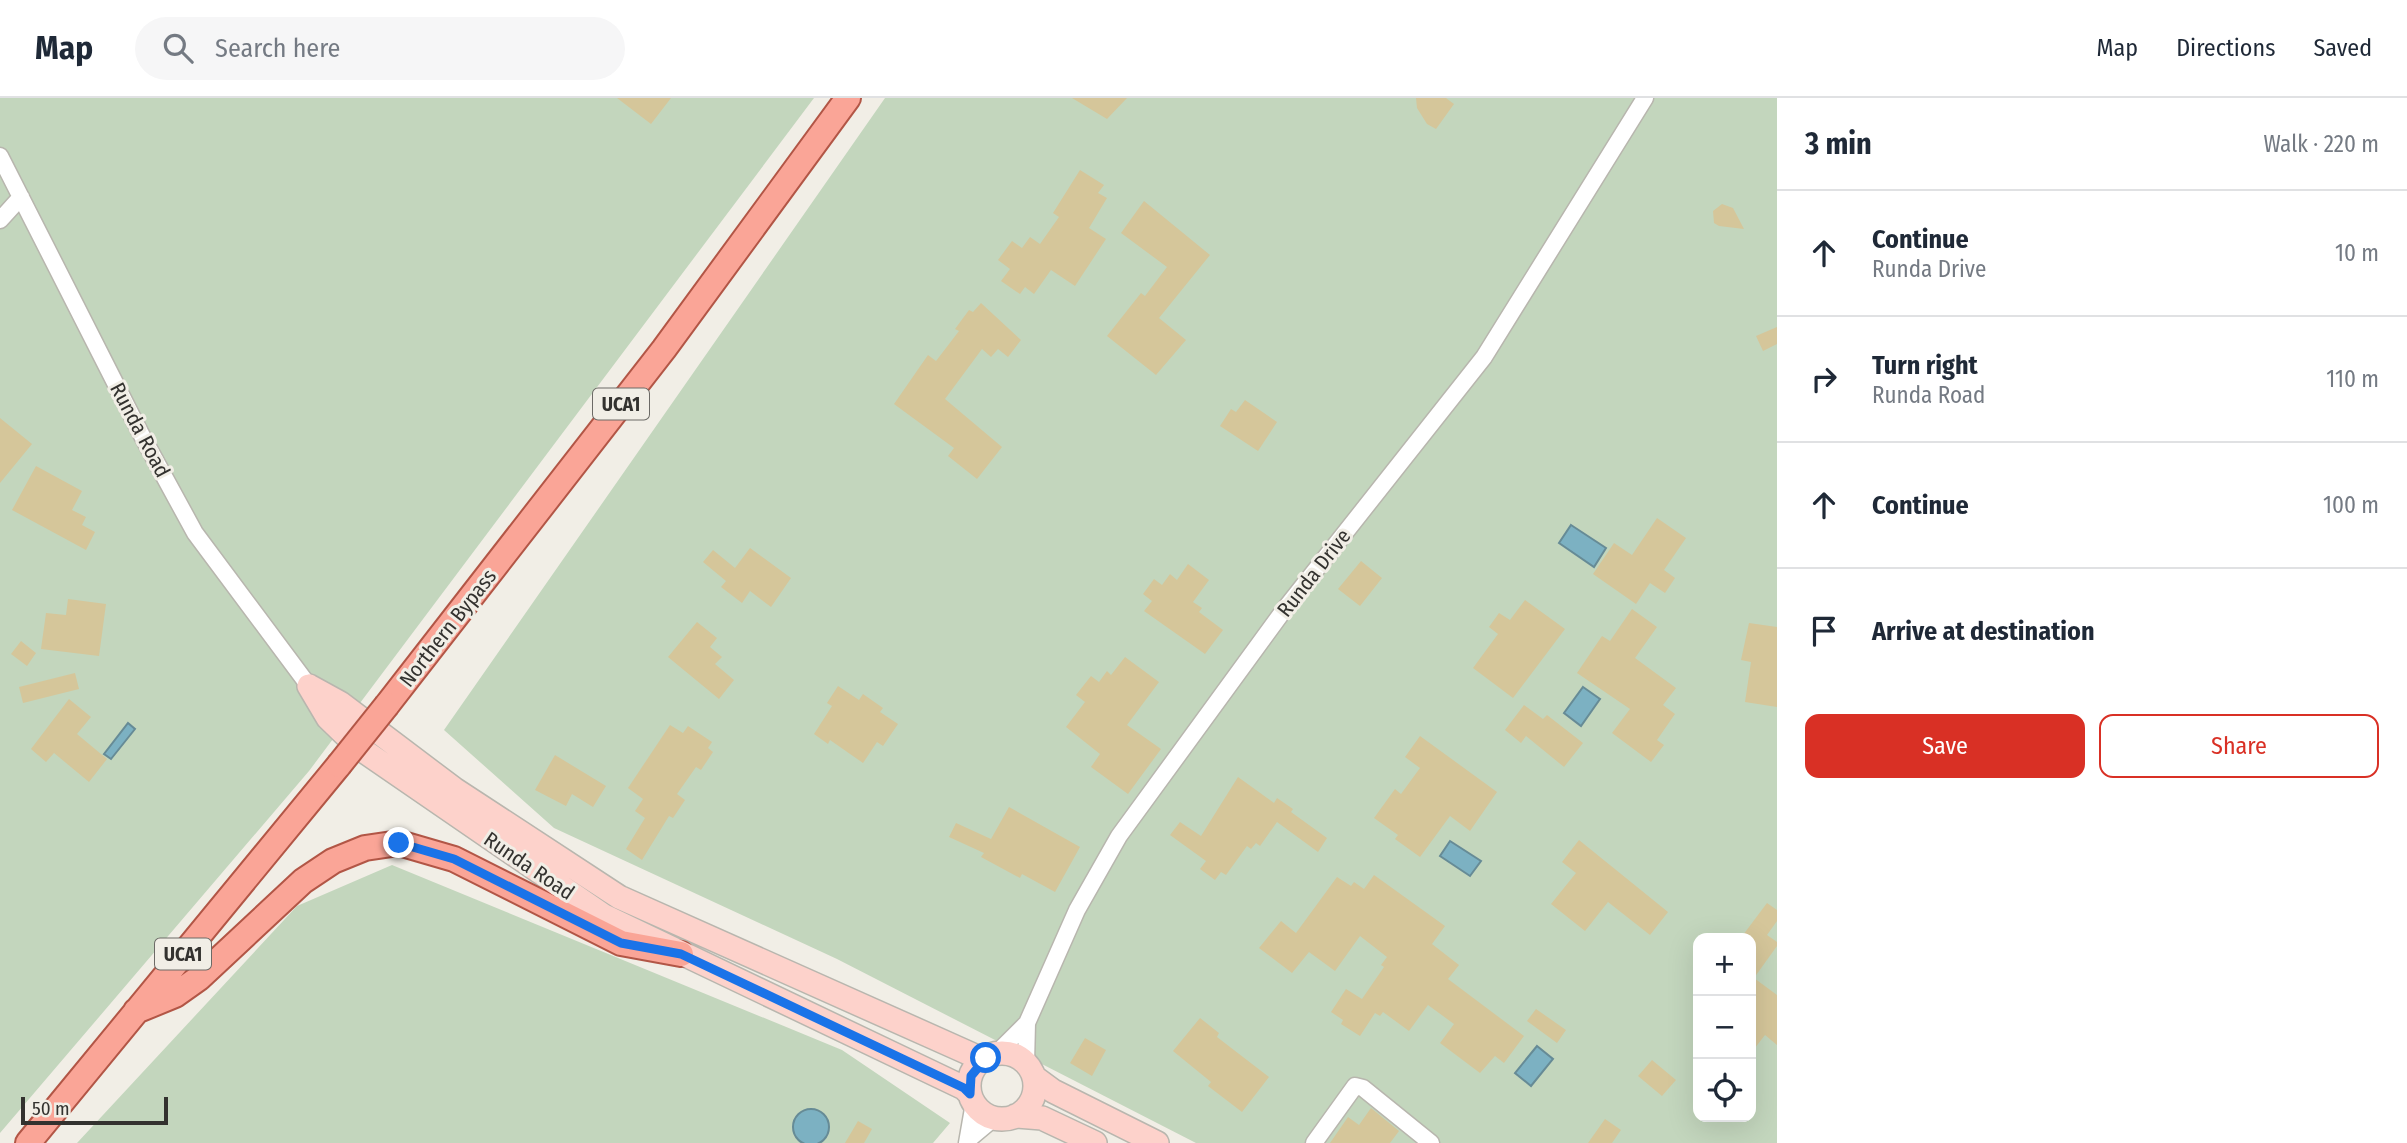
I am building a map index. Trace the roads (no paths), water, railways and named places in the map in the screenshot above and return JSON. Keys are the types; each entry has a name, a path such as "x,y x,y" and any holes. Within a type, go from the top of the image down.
{"main road":[{"name":"Northern Bypass","path":"28,1143 387,705 664,349 848,98"},
{"path":"136,1011 175,995 199,978 303,881 333,861 365,848 399,843 467,864 520,895 621,943 681,954"}],"street":[{"name":"Runda Drive","path":"968,1141 971,1076 1027,1023 1077,910 1119,836 1284,610 1484,357 1645,98"},
{"name":"Runda Road","path":"0,156 141,434 195,533 309,686 328,718 358,747 604,916 964,1088 972,1099"},
{"path":"0,220 21,197"},
{"name":"Runda Road","path":"309,686 340,703 454,789 620,897 975,1056 991,1056"},
{"path":"968,1141 1030,1104 1035,1086 1030,1070 1027,1023"},
{"path":"991,1056 1017,1056 1053,1091 1157,1143"},
{"path":"1314,1143 1355,1086 1363,1087 1431,1143"},
{"path":"972,1099 980,1110 1005,1117 1042,1118 1096,1143"}],"water":[{"path":"1571,525 1606,548 1594,567 1559,543"},
{"path":"1583,687 1600,699 1581,726 1564,713"},
{"path":"128,723 135,729 111,759 104,754"},
{"path":"1450,841 1481,861 1470,876 1440,856"},
{"path":"1537,1046 1553,1059 1531,1086 1515,1073"},
{"path":"811,1109 824,1114 829,1127 824,1140 808,1144 798,1140 793,1127 798,1114"}]}
